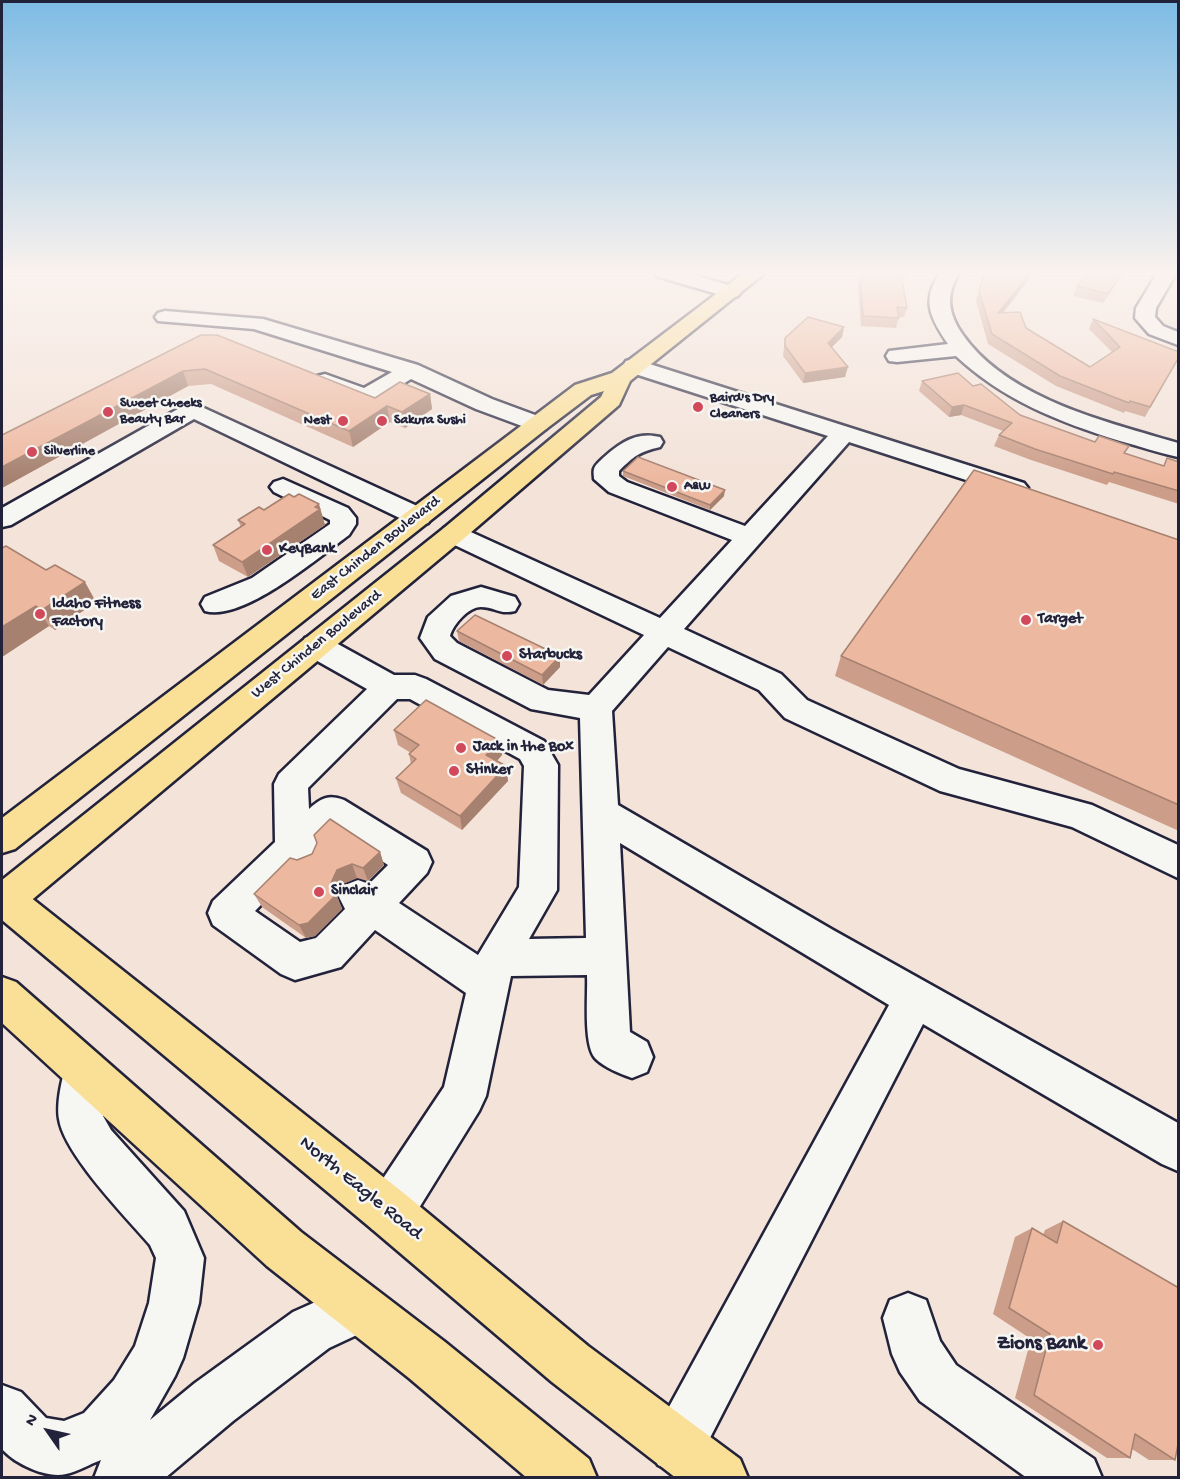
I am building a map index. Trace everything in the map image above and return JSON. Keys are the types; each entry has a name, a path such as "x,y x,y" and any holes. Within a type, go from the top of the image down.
{"main road":[{"name":"East Chinden Boulevard","path":"2,838 583,390 627,372 667,341"},
{"name":"West Chinden Boulevard","path":"2,899 461,527 611,400 627,372"},
{"path":"461,527 484,488 541,441 538,424"},
{"name":"North Eagle Road","path":"2,899 389,1212 570,1364 721,1478"},
{"path":"2,996 284,1249 427,1360 570,1478"}],"street":[{"path":"200,342 212,341"},
{"path":"227,341 234,344"},
{"path":"315,341 410,370 484,404 538,424"},
{"path":"956,341 961,349 993,376 1039,402 1085,421 1179,450"},
{"path":"897,356 961,349"},
{"path":"309,374 362,395 373,393 410,370"},
{"path":"627,372 844,433 1034,495"},
{"path":"2,519 193,410 419,517"},
{"path":"632,1057 610,1042 596,708 844,433"},
{"path":"651,442 642,441 630,447 606,469 607,479 618,487 750,537"},
{"path":"214,604 262,585 340,529 343,524 339,514 283,487"},
{"path":"461,527 664,633 770,682 796,709 952,781 1080,815 1179,862"},
{"path":"505,604 481,597 461,603 438,624 435,638 446,651 542,701 596,708"},
{"path":"316,646 389,687 415,687 532,750 541,765 538,890 492,971 464,1096 389,1212"},
{"path":"301,854 291,784 389,687"},
{"path":"332,810 414,862 353,915 327,954 295,961 227,913 273,882 301,854 332,810"},
{"path":"602,814 819,943 1179,1148"},
{"path":"353,915 492,971 607,956"},
{"path":"677,1446 915,997"},
{"path":"2,1411 32,1442 64,1448 103,1432 133,1399 157,1358 174,1303 180,1258 167,1228 95,1146 81,1119 85,1071"},
{"path":"121,1478 214,1402 311,1330 358,1308"},
{"path":"908,1318 918,1354 938,1383 1075,1478"}],"building":[{"path":"189,341 232,341 375,398 400,382 430,394 402,412 387,406 349,431 205,369 183,371 2,467 2,435"},
{"path":"785,341 830,341 828,343 848,367 805,373 785,346"},
{"path":"1003,341 1047,341 1090,367 1120,347 1114,341 1150,341 1179,352 1179,357 1150,407 1130,401 1129,403 1060,376"},
{"path":"958,373 973,386 981,384 1020,415 1095,442 1099,436 1129,446 1124,453 1164,466 1167,458 1179,462 1179,491 1114,472 1113,474 999,435 1012,423 964,405 952,407 922,381"},
{"path":"638,457 725,490 710,505 623,471"},
{"name":"Target","path":"974,470 1179,540 1179,805 841,656"},
{"path":"289,494 294,497 299,494 319,504 315,507 320,509 242,562 213,545 245,524 238,520 259,507 264,510"},
{"path":"6,546 46,570 55,565 85,582 42,610 36,606 2,627 2,548"},
{"path":"475,615 560,656 542,675 457,631"},
{"name":"Stinker","path":"426,700 500,741 486,755 506,766 460,816 396,778 416,759 409,754 419,745 394,730"},
{"name":"Sinclair","path":"330,819 380,852 363,868 352,864 337,870 331,883 336,895 308,923 299,925 254,894 290,858 297,860 312,854 317,843 314,835"},
{"name":"Zions Bank","path":"1063,1221 1179,1288 1179,1439 1175,1460 1135,1434 1130,1458 1034,1395 1050,1334 1009,1308 1032,1228 1057,1243"}],"place":[{"name":"Baird's Dry Cleaners","path":"698,407"},
{"name":"Sweet Cheeks Beauty Bar","path":"108,412"},
{"name":"Nest","path":"343,421"},
{"name":"Sakura Sushi","path":"382,421"},
{"name":"Silverline","path":"32,452"},
{"name":"A&W","path":"672,487"},
{"name":"KeyBank","path":"267,550"},
{"name":"Idaho Fitness Factory","path":"40,614"},
{"name":"Target","path":"1026,620"},
{"name":"Starbucks","path":"507,656"},
{"name":"Jack in the Box","path":"461,748"},
{"name":"Stinker","path":"454,771"},
{"name":"Sinclair","path":"319,892"},
{"name":"Zions Bank","path":"1098,1345"}]}
